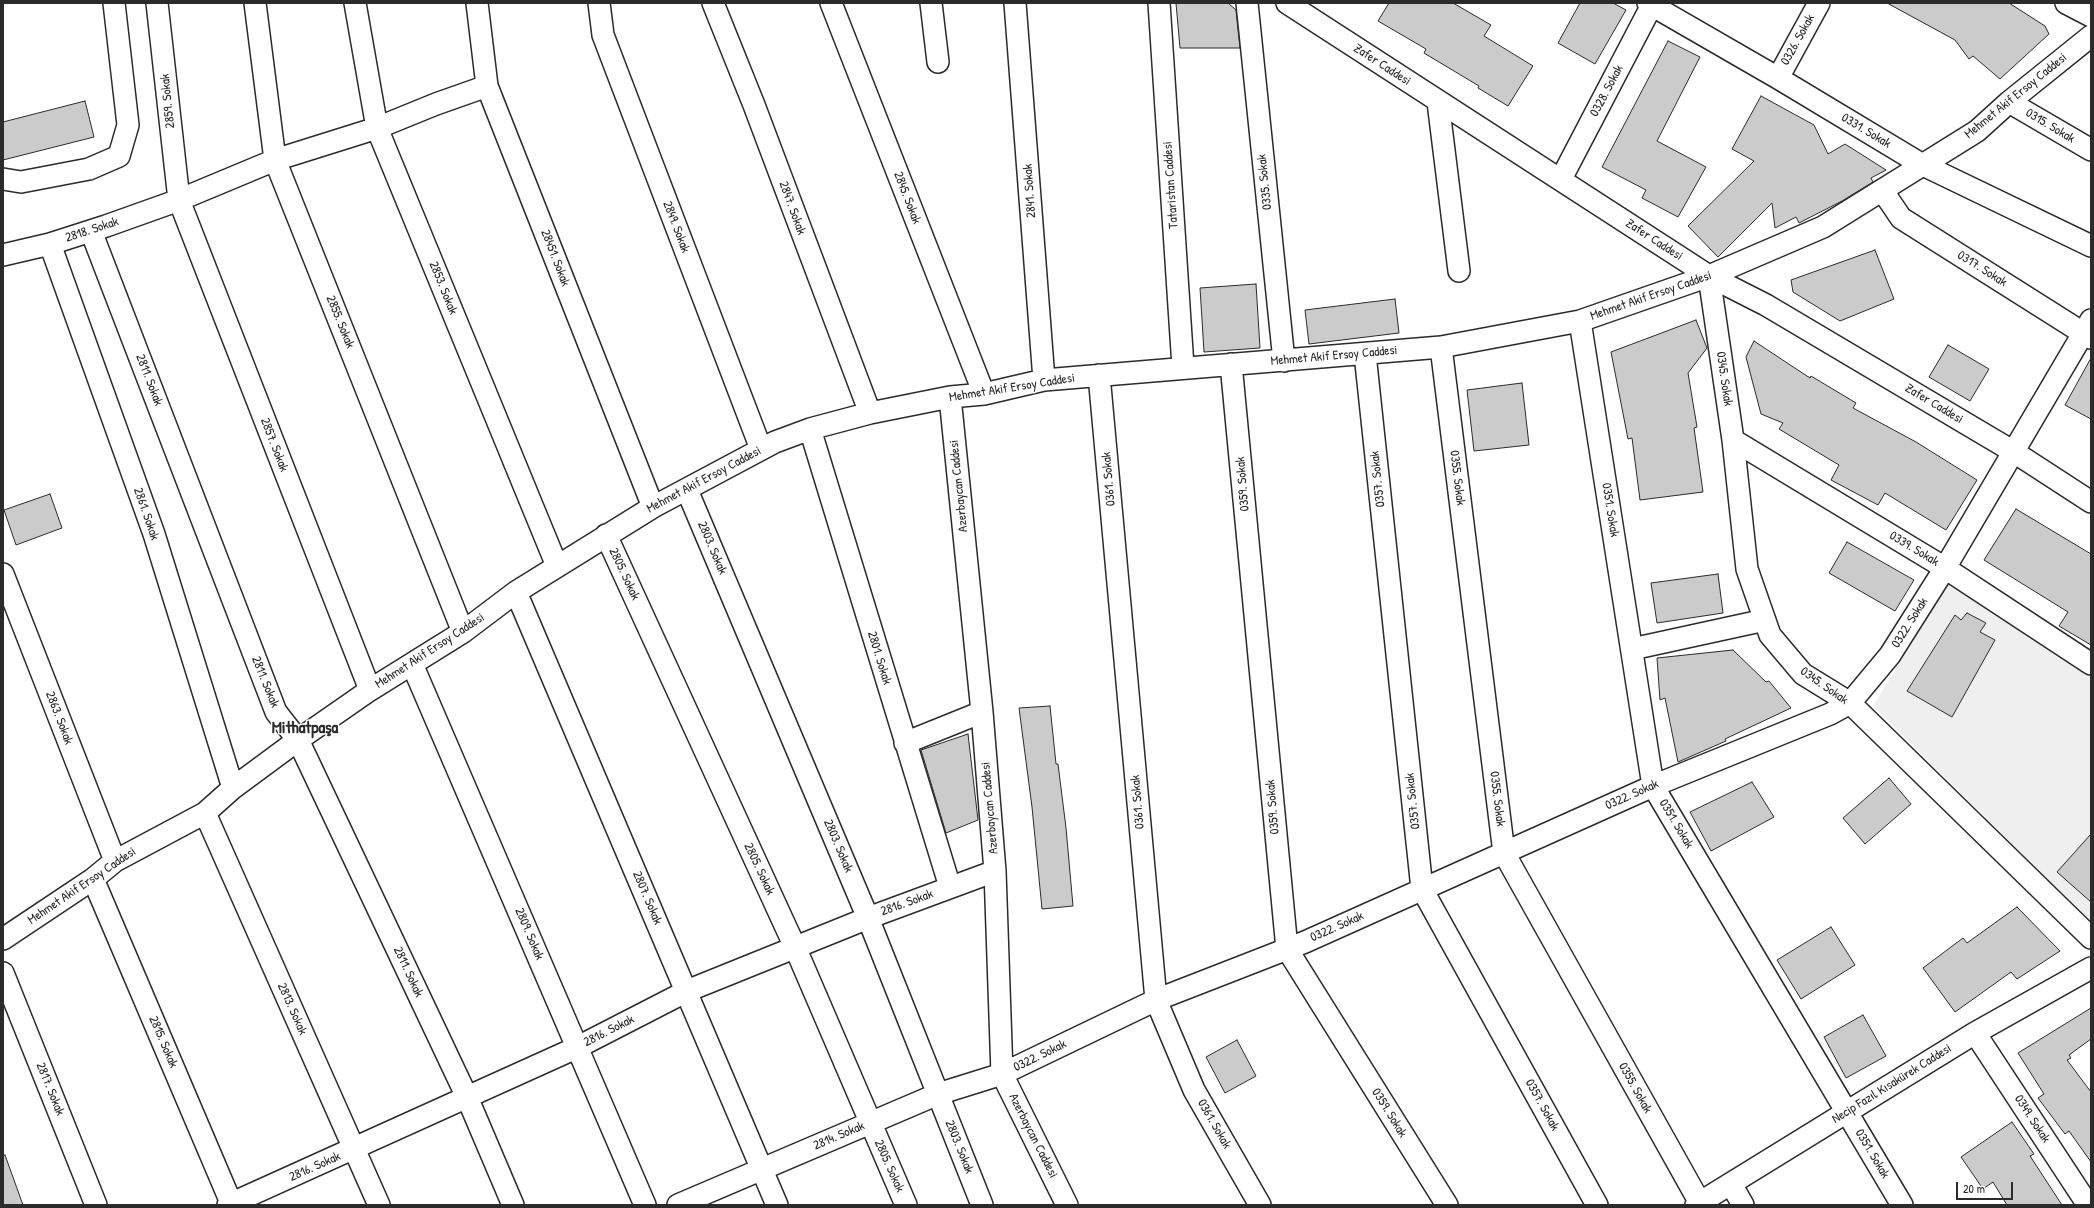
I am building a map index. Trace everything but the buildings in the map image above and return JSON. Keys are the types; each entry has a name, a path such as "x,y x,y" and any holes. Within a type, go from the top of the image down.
{"street":[{"path":"3,179 21,182 89,170 119,156 128,124 114,3"},
{"name":"2859. Sokak","path":"157,3 179,200"},
{"name":"2855. Sokak","path":"255,3 275,160 463,632"},
{"name":"2853. Sokak","path":"355,3 377,128 557,566"},
{"name":"28451. Sokak","path":"477,3 487,86 653,507"},
{"name":"2849. Sokak","path":"599,3 602,35 761,449"},
{"name":"2847. Sokak","path":"713,3 754,105 870,413"},
{"name":"2845. Sokak","path":"831,3 984,394"},
{"path":"932,3 938,62"},
{"name":"2841. Sokak","path":"1015,3 1044,380"},
{"name":"Tataristan Caddesi","path":"1160,3 1183,367"},
{"name":"0335. Sokak","path":"1247,3 1284,361"},
{"name":"Zafer Caddesi","path":"1287,3 1709,276 1766,305 2014,452 2091,502"},
{"name":"0326. Sokak","path":"1778,78 1819,3"},
{"path":"2066,3 2091,16"},
{"name":"0331. Sokak","path":"1651,4 1921,164 2091,246"},
{"name":"0328. Sokak","path":"1561,179 1651,4"},
{"name":"Mehmet Akif Ersoy Caddesi","path":"3,939 93,879 115,861 205,812 233,788 298,740 370,690 463,632 516,592 653,507 761,449 810,429 870,413 950,397 984,394 1044,380 1183,367 1284,361 1441,347 1580,321 1709,276 1823,227 1921,164 1977,131 2009,102 2091,36"},
{"name":"2818. Sokak","path":"3,255 50,244 91,231 179,200 275,160 377,128 436,104 487,86"},
{"path":"1438,102 1459,271"},
{"name":"0315. Sokak","path":"2009,102 2091,150"},
{"name":"0317. Sokak","path":"1882,190 1901,218 2088,330"},
{"name":"2857. Sokak","path":"179,200 370,690"},
{"name":"2811. Sokak","path":"91,231 276,712 298,740 467,1098 513,1205"},
{"name":"2861. Sokak","path":"50,244 154,534 233,788"},
{"name":"0345. Sokak","path":"1709,276 1733,440 1747,569 1770,635 1803,674 1850,703 2091,938"},
{"name":"0351. Sokak","path":"1580,321 1653,786 1902,1205"},
{"name":"0322. Sokak","path":"1002,1074 1156,1000 1287,949 1653,786 1830,714 1850,703 1890,655 1945,568 2088,330"},
{"name":"0355. Sokak","path":"1441,347 1504,853 1698,1204"},
{"name":"0357. Sokak","path":"1365,354 1422,890 1597,1205"},
{"name":"0359. Sokak","path":"1232,364 1287,949 1447,1205"},
{"name":"0361. Sokak","path":"1099,375 1156,1000 1194,1090 1260,1205"},
{"name":"Azerbaycan Caddesi","path":"950,397 982,712 995,871 1002,1074 1068,1205"},
{"name":"2801. Sokak","path":"810,429 905,744 950,887"},
{"name":"0339. Sokak","path":"1733,440 1945,568 2091,664"},
{"name":"2803. Sokak","path":"687,490 868,918 982,1205"},
{"name":"2805. Sokak","path":"606,536 795,947 906,1205"},
{"name":"2863. Sokak","path":"3,574 115,861"},
{"name":"2807. Sokak","path":"516,592 763,1169 777,1205"},
{"path":"1632,649 1765,620"},
{"name":"2809. Sokak","path":"412,664 645,1205"},
{"path":"905,744 982,712"},
{"name":"2813. Sokak","path":"205,812 379,1205"},
{"name":"2816. Sokak","path":"231,1204 578,1047 687,991 868,918 995,871"},
{"name":"2815. Sokak","path":"93,879 231,1204"},
{"name":"Necip Fazıl Kısakürek Caddesi","path":"1698,1204 1975,1033 2091,968"},
{"name":"2817. Sokak","path":"3,973 96,1205"},
{"name":"0349. Sokak","path":"1975,1033 2088,1205"},
{"name":"2814. Sokak","path":"678,1205 938,1094 1002,1074"},
{"path":"1731,1184 1743,1205"}],"shaded area":[{"path":"1949,583 2091,675 2091,922 1873,706"}],"district":[{"name":"Mithatpaşa","path":"305,728"}]}
